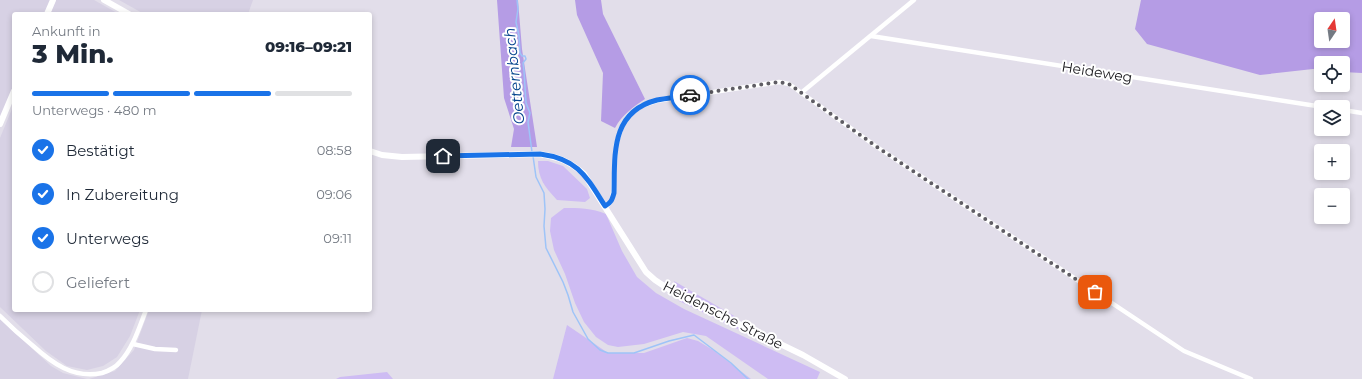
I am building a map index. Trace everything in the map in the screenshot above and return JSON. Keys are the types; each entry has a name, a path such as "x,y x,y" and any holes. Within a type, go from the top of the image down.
{"main road":[{"path":"48,12 53,0"},
{"path":"104,0 125,12"},
{"path":"0,124 12,95"},
{"name":"Heidensche Straße","path":"372,152 382,155 402,157 540,154 566,160 584,174 646,272 665,288 803,355 845,379"}],"street":[{"path":"801,93 914,0"},
{"name":"Heideweg","path":"871,36 1314,106"},
{"path":"605,206 610,204 614,193 616,145 622,126 629,115 641,106 656,101 779,82 789,84 877,147 1184,351 1251,379"},
{"path":"1350,111 1362,113"},
{"path":"0,316 56,366 73,374 88,376 111,369 120,363 133,344 145,312"},
{"path":"133,344 155,349 176,350"}],"shaded area":[{"path":"0,0 52,0 47,12 12,12 12,94 0,121"},
{"path":"56,0 94,0 115,12 51,12"},
{"path":"119,0 253,0 249,12 140,12"},
{"path":"497,0 518,0 522,49 537,147 511,147 514,129 504,98"},
{"path":"575,0 601,0 603,14 645,99 624,115 615,128 601,121 603,73 577,15"},
{"path":"1141,0 1362,0 1362,73 1350,72 1350,56 1314,56 1314,69 1260,75 1147,44 1135,29"},
{"path":"12,109 12,312 139,312 130,336 117,357 103,366 87,370 67,366 46,351 0,307 0,138"},
{"path":"538,161 548,161 563,166 587,189 590,198 585,202 557,200 541,178"},
{"path":"564,208 590,209 606,214 622,251 637,277 656,293 684,309 820,372 817,379 768,379 706,336 683,332 644,344 618,347 608,345 596,337 584,322 554,250 550,231 551,218"},
{"path":"674,281 736,317 748,334 679,301"},
{"path":"148,312 202,312 188,379 89,379 115,371 134,350"},
{"path":"0,319 51,366 63,373 87,379 0,379"},
{"path":"567,325 608,353 644,353 687,338 698,341 713,350 751,379 553,379"},
{"path":"387,372 393,379 336,379 340,377"}],"waterway":[{"name":"Oetternbach","path":"517,0 518,9 516,22 520,53 522,56 525,56 526,59 523,63 526,103 530,113 528,122 532,152"},
{"name":"Oetternbach","path":"533,156 536,177 544,193 546,248 563,282 573,312 588,339 600,350 608,353 634,353 669,341 694,335 731,363 748,379"}],"way so far":[{"path":"690,95 779,82 789,84 877,147 1095,292"}],"route":[{"path":"443,156 540,154 554,156 566,160 584,174 605,206 610,204 614,193 616,145 622,126 629,115 641,106 656,101 690,95"}]}
